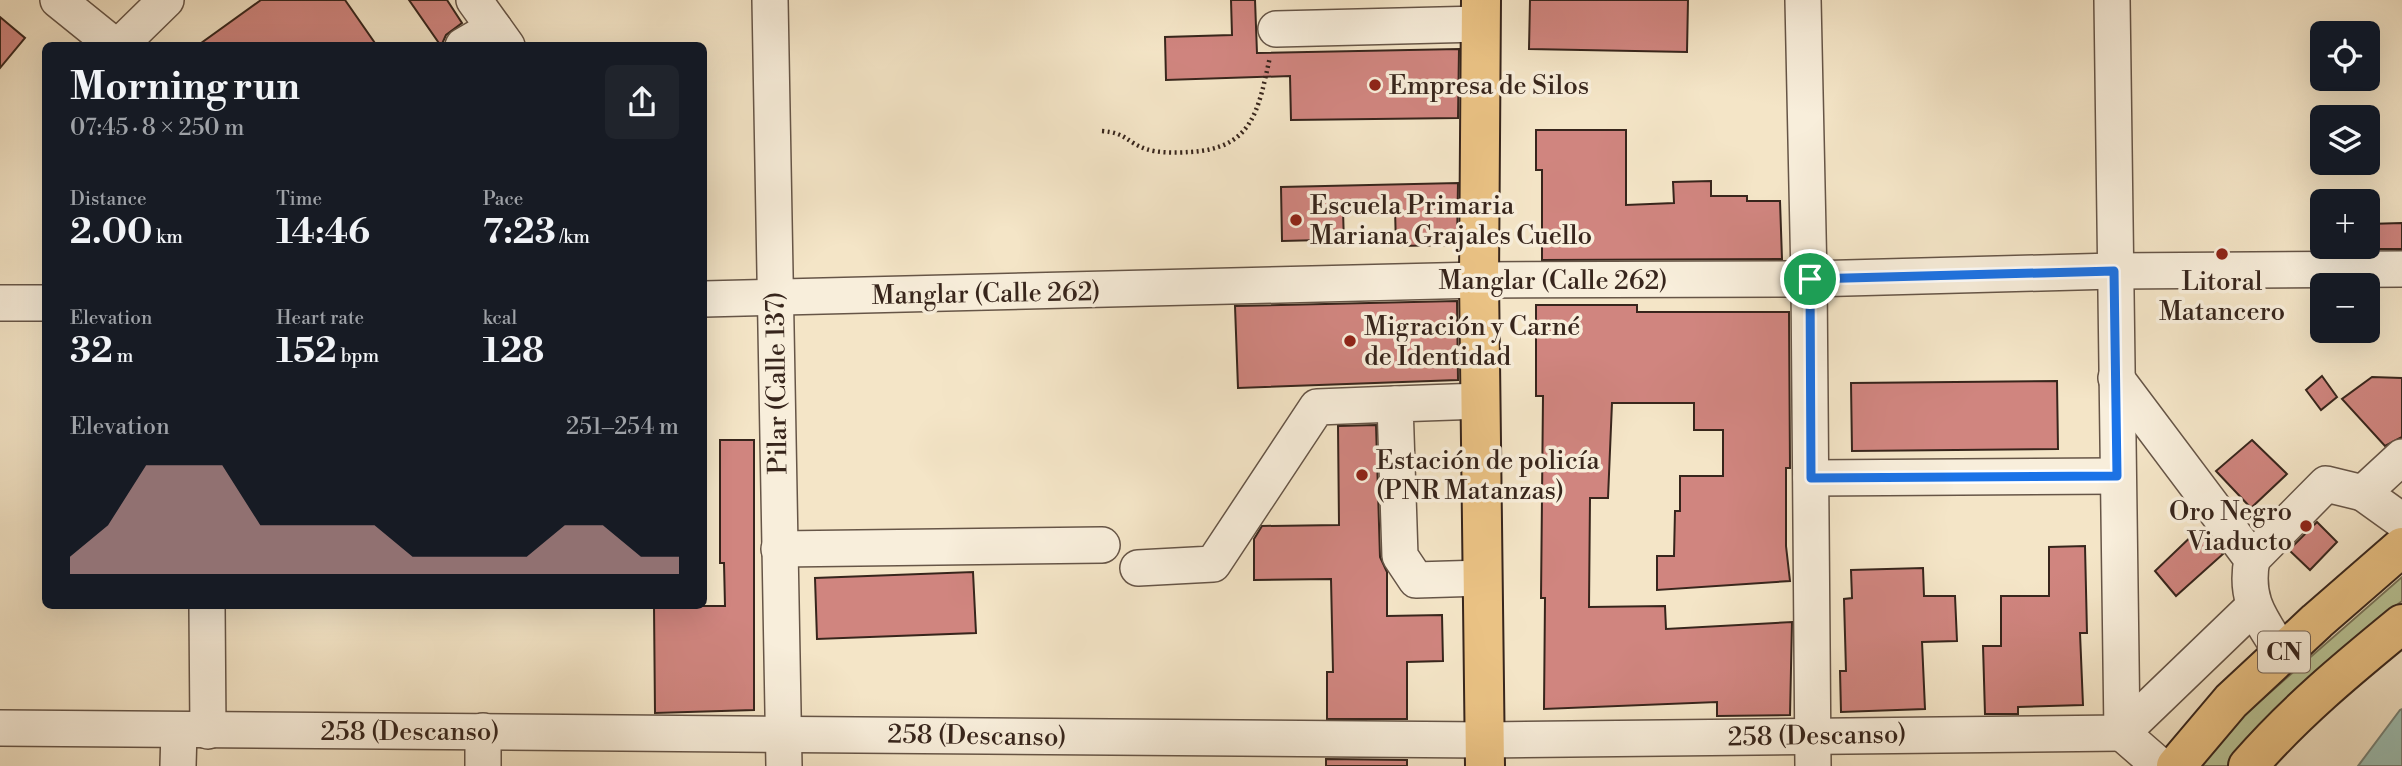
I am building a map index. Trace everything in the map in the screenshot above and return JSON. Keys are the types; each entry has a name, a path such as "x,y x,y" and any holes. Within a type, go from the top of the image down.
{"main road":[{"path":"1481,12 1479,280 1485,753"},
{"name":"CN","path":"2176,766 2231,701 2402,547"},
{"name":"CN","path":"2248,766 2282,727 2334,678 2402,624"}],"street":[{"path":"58,0 112,42"},
{"path":"121,42 166,0"},
{"path":"474,0 500,37 479,42"},
{"name":"Pilar (Calle 137)","path":"770,0 783,750"},
{"path":"1803,0 1810,279 1813,750"},
{"path":"2112,0 2122,733 2160,766"},
{"path":"1276,29 1481,12"},
{"name":"Manglar (Calle 262)","path":"707,299 1479,280 1810,279 2114,271 2402,269"},
{"path":"0,303 42,303"},
{"path":"2116,378 2252,559"},
{"path":"1138,568 1213,564 1317,407 1481,401"},
{"path":"1395,404 1400,556 1416,580 1483,578"},
{"path":"2363,493 2402,457"},
{"path":"1811,478 2117,476"},
{"path":"2282,653 2253,607 2248,582 2252,559 2326,484 2363,493 2402,521"},
{"path":"779,549 1102,545"},
{"path":"2122,733 2253,607"},
{"path":"178,766 193,731 207,609"},
{"name":"258 (Descanso)","path":"0,729 483,731 783,750 1485,753 1813,750 2122,733"},
{"path":"483,731 483,766"}],"path":[{"path":"1102,131 1120,132 1146,149 1182,152 1215,150 1239,138 1259,105 1276,29"}],"green space":[{"path":"2402,577 2402,601 2287,699 2228,766 2201,766 2234,724"}],"water":[{"path":"2402,709 2402,766 2358,766 2400,710"}],"building":[{"path":"261,0 345,0 374,42 203,42"},
{"path":"409,0 447,0 462,23 446,35 443,42 438,42"},
{"name":"Empresa de Silos","path":"1231,0 1255,0 1257,53 1459,49 1458,118 1291,120 1290,76 1166,80 1165,37 1232,35"},
{"path":"1530,0 1688,0 1687,52 1529,49"},
{"path":"0,17 25,38 0,68"},
{"path":"1536,130 1626,130 1626,205 1674,203 1673,182 1711,181 1711,196 1747,196 1747,201 1780,201 1782,259 1542,260 1542,170 1536,170"},
{"path":"1458,183 1457,245 1396,246 1395,209 1343,210 1344,244 1321,245 1321,240 1282,241 1281,187"},
{"path":"2402,223 2402,249 2380,249 2380,224"},
{"name":"Migración y Carné de Identidad","path":"1457,301 1458,380 1238,388 1235,306"},
{"path":"1536,305 1637,305 1637,312 1789,312 1790,468 1786,468 1786,546 1790,581 1657,590 1657,556 1674,556 1675,511 1680,511 1680,476 1723,476 1723,430 1694,430 1694,403 1612,403 1608,498 1590,498 1589,607 1665,606 1666,629 1792,622 1790,715 1717,716 1717,702 1544,709 1545,598 1541,598 1543,396 1536,396"},
{"path":"2322,376 2337,397 2321,410 2306,390"},
{"path":"2372,377 2402,378 2402,437 2385,446 2342,399"},
{"path":"2057,381 2058,449 1852,451 1851,383"},
{"path":"1376,425 1380,557 1387,572 1387,616 1442,615 1443,661 1407,662 1407,719 1327,719 1327,672 1333,672 1331,579 1254,580 1254,539 1262,526 1339,525 1338,426"},
{"path":"720,440 754,440 754,710 655,713 654,609 707,609 707,606 725,606 724,563 720,563"},
{"path":"2252,440 2287,474 2251,508 2216,471"},
{"path":"2317,522 2337,542 2310,570 2289,550"},
{"path":"2199,529 2223,554 2176,596 2155,571"},
{"path":"2085,546 2087,633 2080,633 2083,705 2018,707 2018,714 1985,714 1983,646 2001,646 2001,596 2049,596 2049,547"},
{"path":"1923,568 1924,596 1955,596 1957,641 1922,642 1925,709 1841,712 1840,671 1846,671 1844,599 1852,598 1851,570"},
{"path":"973,572 976,633 817,639 815,578"},
{"path":"1326,759 1407,760 1407,766 1326,766"}],"place":[{"name":"Empresa de Silos","path":"1375,85"},
{"name":"Escuela Primaria Mariana Grajales Cuello","path":"1296,220"},
{"name":"Litoral Matancero","path":"2222,254"},
{"name":"Migración y Carné de Identidad","path":"1350,341"},
{"name":"Estación de policía (PNR Matanzas)","path":"1362,475"},
{"name":"Oro Negro Viaducto","path":"2306,526"}],"route":[{"path":"2114,271 2117,476 1811,478 1810,279 2114,271"}]}
